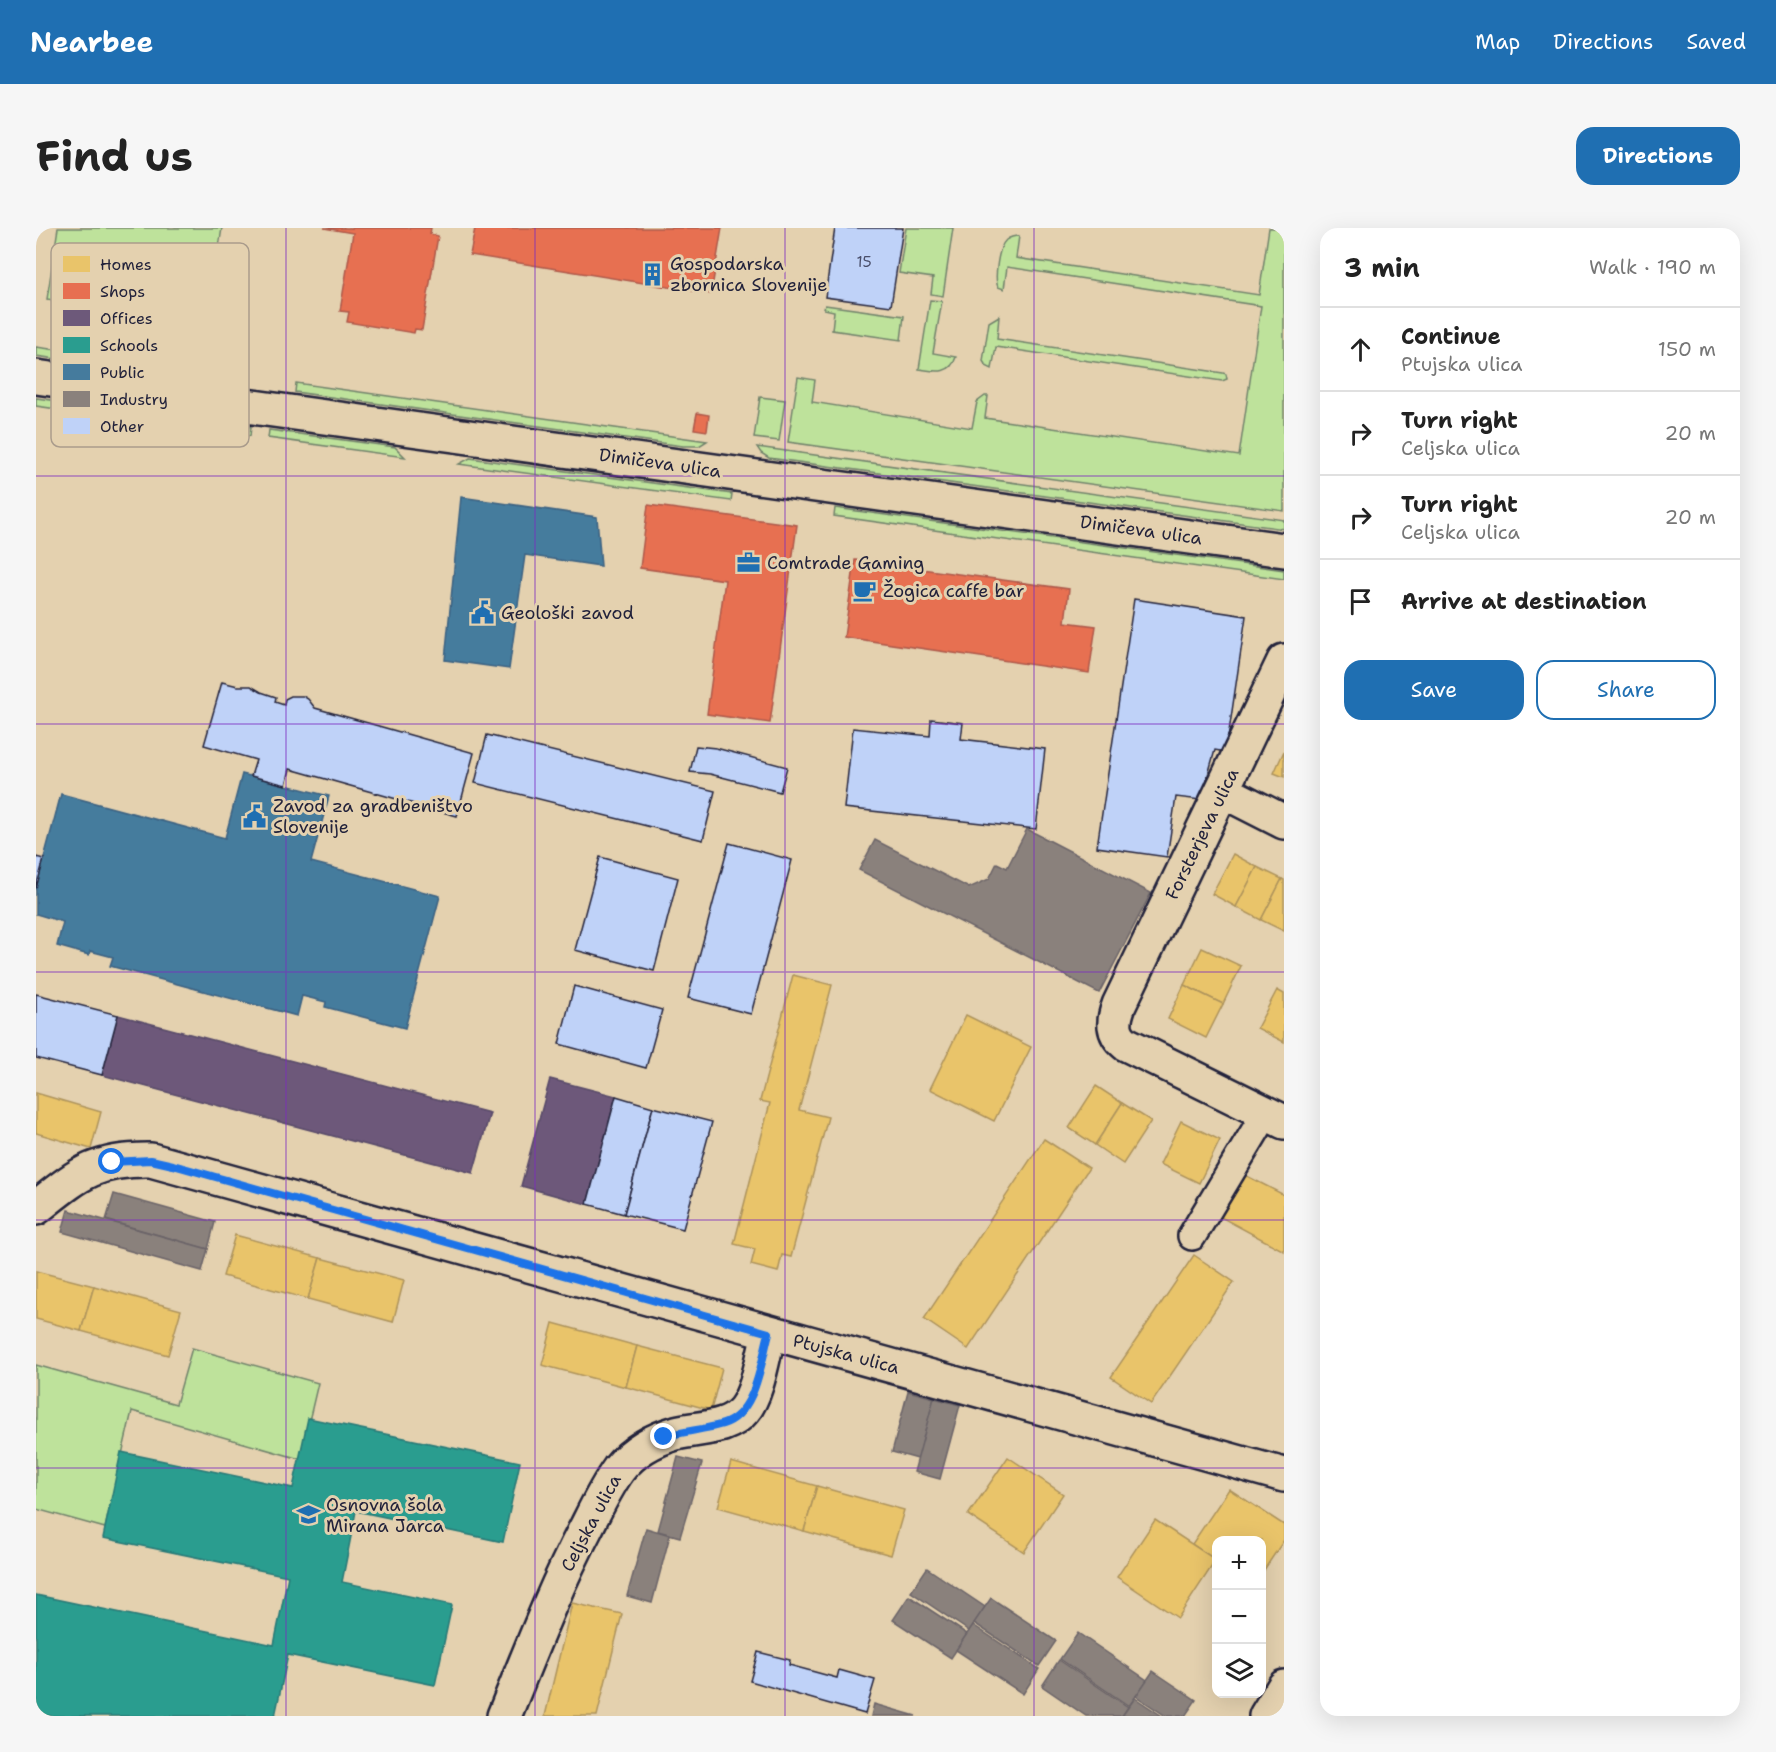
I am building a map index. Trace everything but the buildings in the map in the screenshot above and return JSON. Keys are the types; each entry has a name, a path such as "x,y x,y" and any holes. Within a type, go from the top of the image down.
{"street":[{"name":"Dimičeva ulica","path":"36,377 51,379"},
{"name":"Dimičeva ulica","path":"249,407 1284,550"},
{"name":"Forsterjeva ulica","path":"1275,1117 1126,1044 1119,1039 1114,1017 1284,661"},
{"path":"1223,791 1284,822"},
{"path":"1192,1236 1275,1117"},
{"name":"Ptujska ulica","path":"36,1209 94,1167 121,1161 151,1160 1284,1474"},
{"name":"Celjska ulica","path":"504,1716 570,1558 610,1482 621,1467 649,1444 677,1433 726,1423 739,1416 749,1402 769,1333"},
{"path":"1266,1716 1284,1687"}],"green space":[{"path":"58,228 222,228 220,243 56,243"},
{"path":"906,228 953,228 943,296 931,294 933,278 899,273"},
{"path":"1269,228 1284,228 1284,511 788,442 798,377 815,380 812,402 972,428 977,402 988,396 985,418 1239,456 1261,306 1007,267 1004,289 998,287 996,277 1003,244 1012,237 1019,236 1016,258 1259,295"},
{"path":"51,273 51,300 47,299"},
{"path":"930,300 942,301 933,353 956,357 950,367 941,371 919,369"},
{"path":"825,305 904,316 901,340 832,330 834,311 824,309"},
{"path":"999,316 997,339 1223,373 1226,374 1227,379 1222,381 996,347 992,369 983,361 989,322"},
{"path":"36,347 51,349 51,358 36,356"},
{"path":"296,383 707,441 699,446 683,446 295,392"},
{"path":"760,397 785,400 779,441 754,438"},
{"path":"36,398 51,400 51,408 36,406"},
{"path":"269,430 395,447 405,457 268,438"},
{"path":"757,447 1284,520 1284,529 769,458"},
{"path":"470,458 732,494 731,501 459,464"},
{"path":"835,508 1284,570 1284,579 834,516"},
{"path":"192,1348 318,1383 300,1459 132,1411 105,1528 36,1509 36,1365 176,1404"}],"place":[{"name":"Gospodarska zbornica Slovenije","path":"652,274"},
{"name":"Comtrade Gaming","path":"749,563"},
{"name":"Žogica caffe bar","path":"865,591"},
{"name":"Geološki zavod","path":"483,613"},
{"name":"Zavod za gradbeništvo Slovenije","path":"255,816"},
{"name":"Osnovna šola Mirana Jarca","path":"308,1515"}],"route":[{"path":"112,1162 151,1160 173,1165 769,1333 749,1402 739,1416 716,1426 664,1437"}]}
